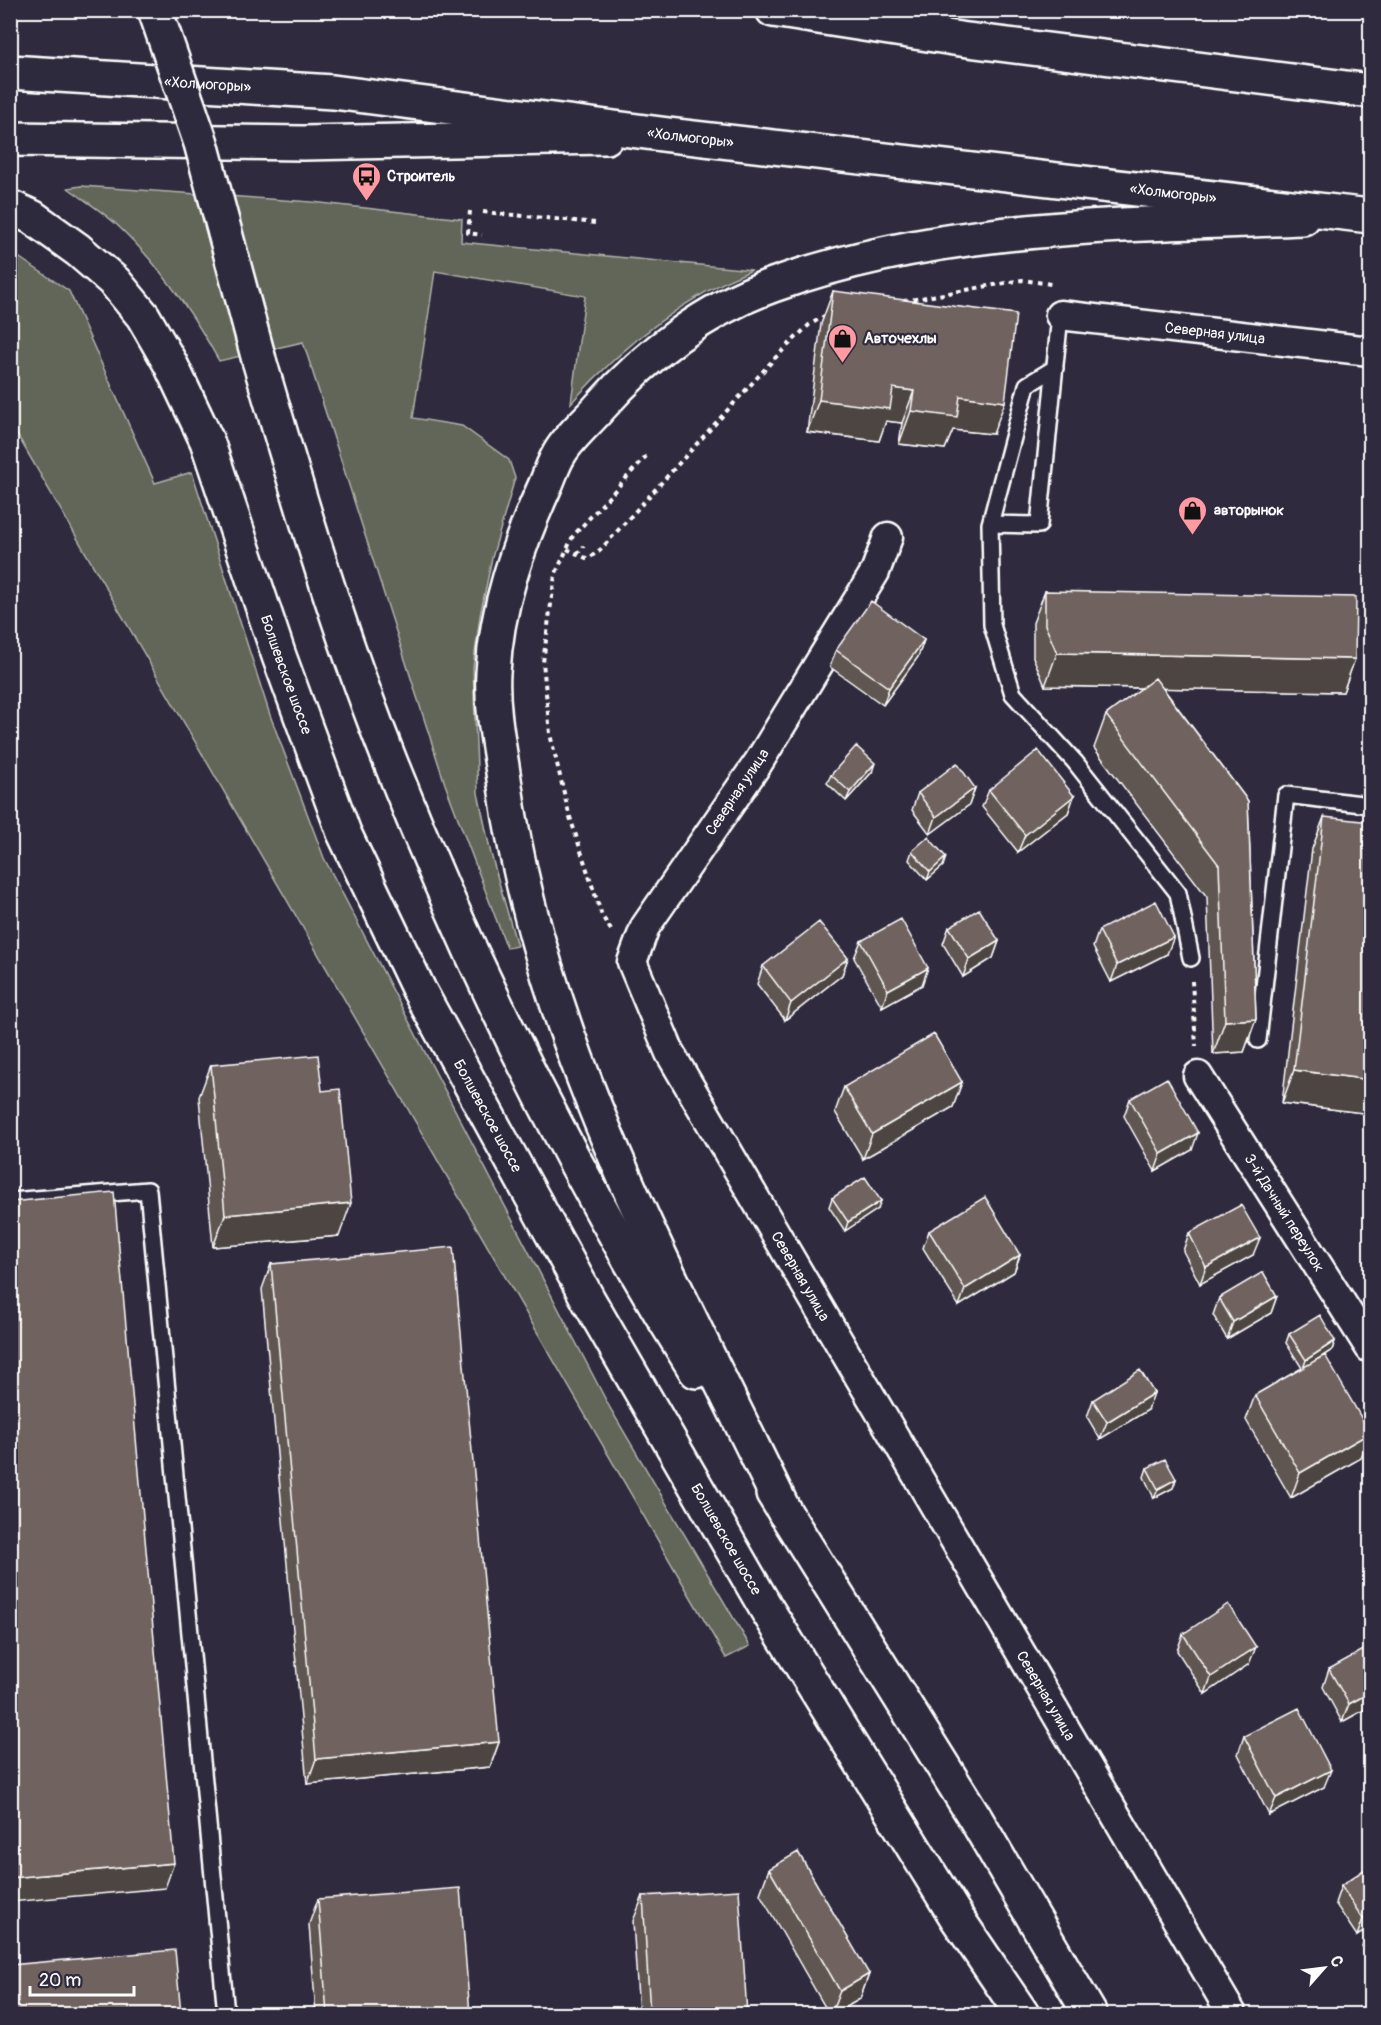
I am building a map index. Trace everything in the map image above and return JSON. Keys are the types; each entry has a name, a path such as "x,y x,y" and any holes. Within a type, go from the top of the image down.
{"main road":[{"path":"155,10 201,143 259,360 307,524 376,724 459,924 552,1119 653,1302 974,1816 1090,2014"},
{"path":"773,10 960,39 1371,91"},
{"name":"«Холмогоры»","path":"10,72 333,92 669,135 1369,216"},
{"path":"10,139 303,143 669,135"},
{"name":"Болшевское шоссе","path":"10,207 51,230 115,282 143,316 170,363 207,441 279,656 344,833 419,990 589,1301 766,1608 957,1918 1022,2014"},
{"path":"785,1513 646,1224 567,1036 534,930 510,824 493,674 504,596 524,533 561,451 611,395 661,347 724,306 769,286 825,268 932,244 1053,228 1369,216"}],"street":[{"name":"Северная улица","path":"1060,315 1371,351"},
{"name":"Северная улица","path":"888,537 875,572 758,763 645,927 632,962 670,1053 1232,2014"},
{"name":"3-й Дачный переулок","path":"1198,1076 1371,1348"}],"lane":[{"path":"990,524 1039,525 1060,315"},
{"path":"1055,368 1027,386 990,524 992,625 1013,694 1075,762 1178,893 1191,958"},
{"path":"1257,1040 1286,795 1371,806"},
{"path":"10,1201 148,1190 226,2014"}],"path":[{"path":"470,211 468,233 482,235"},
{"path":"483,212 597,223"},
{"path":"892,303 1022,280 1057,285"},
{"path":"567,549 588,559 601,549 775,358 809,325 821,317 833,314"},
{"path":"632,962 602,916 569,814 550,734 543,662 555,574 573,536 649,453"},
{"path":"577,554 584,546"},
{"path":"1191,958 1198,1076"}],"green space":[{"path":"81,186 312,202 462,219 461,242 752,270 701,295 654,326 611,363 571,403 585,296 435,271 413,418 462,426 509,460 515,478 492,558 480,616 473,668 478,793 491,854 517,946 507,948 445,784 303,342 219,361 197,324 160,271 111,219 68,188"},
{"path":"11,252 69,291 155,483 192,472 270,715 324,858 610,1408 750,1646 726,1658 11,424"}],"building":[{"path":"833,291 1016,314 1005,402 960,396 957,417 911,411 914,391 893,388 890,409 819,400"},
{"path":"1045,591 1356,597 1355,659 1057,653 1045,625"},
{"path":"871,601 924,640 889,688 836,650"},
{"path":"1155,678 1248,801 1256,1019 1225,1021 1219,865 1106,715"},
{"path":"856,746 875,763 850,792 831,775"},
{"path":"1038,750 1074,796 1025,835 989,790"},
{"path":"957,763 975,788 936,817 918,793"},
{"path":"1324,817 1371,822 1371,1080 1294,1070"},
{"path":"928,837 946,857 930,872 912,851"},
{"path":"1156,901 1174,937 1117,965 1099,930"},
{"path":"979,909 999,941 969,959 949,927"},
{"path":"901,919 928,968 888,990 861,941"},
{"path":"819,922 848,958 791,1003 763,966"},
{"path":"934,1034 962,1082 872,1134 844,1087"},
{"path":"318,1055 322,1091 340,1089 351,1203 225,1215 211,1065"},
{"path":"1167,1078 1198,1133 1161,1154 1130,1099"},
{"path":"865,1177 881,1201 848,1222 832,1198"},
{"path":"114,1192 174,1863 10,1878 10,1202"},
{"path":"985,1197 1020,1255 965,1289 929,1231"},
{"path":"1241,1205 1260,1238 1206,1267 1189,1233"},
{"path":"453,1247 499,1742 316,1759 271,1264"},
{"path":"1263,1272 1277,1296 1233,1322 1219,1298"},
{"path":"1320,1315 1335,1341 1306,1360 1289,1334"},
{"path":"1325,1355 1370,1433 1300,1473 1255,1395"},
{"path":"1140,1370 1154,1393 1107,1422 1093,1400"},
{"path":"1165,1459 1176,1479 1158,1489 1147,1468"},
{"path":"1228,1604 1256,1647 1211,1677 1183,1634"},
{"path":"1367,1648 1371,1654 1371,1692 1349,1704 1329,1669"},
{"path":"1299,1708 1331,1770 1276,1798 1244,1736"},
{"path":"798,1852 869,1974 840,1991 769,1869"},
{"path":"1371,1865 1371,1914 1363,1919 1341,1886"},
{"path":"460,1888 470,2014 327,2014 318,1899"},
{"path":"739,1890 747,2014 650,2014 643,1896"},
{"path":"175,1950 181,2014 10,2014 10,1965"}],"place":[{"name":"Строитель","path":"366,202"},
{"name":"Авточехлы","path":"843,364"},
{"name":"авторынок","path":"1193,536"}]}
